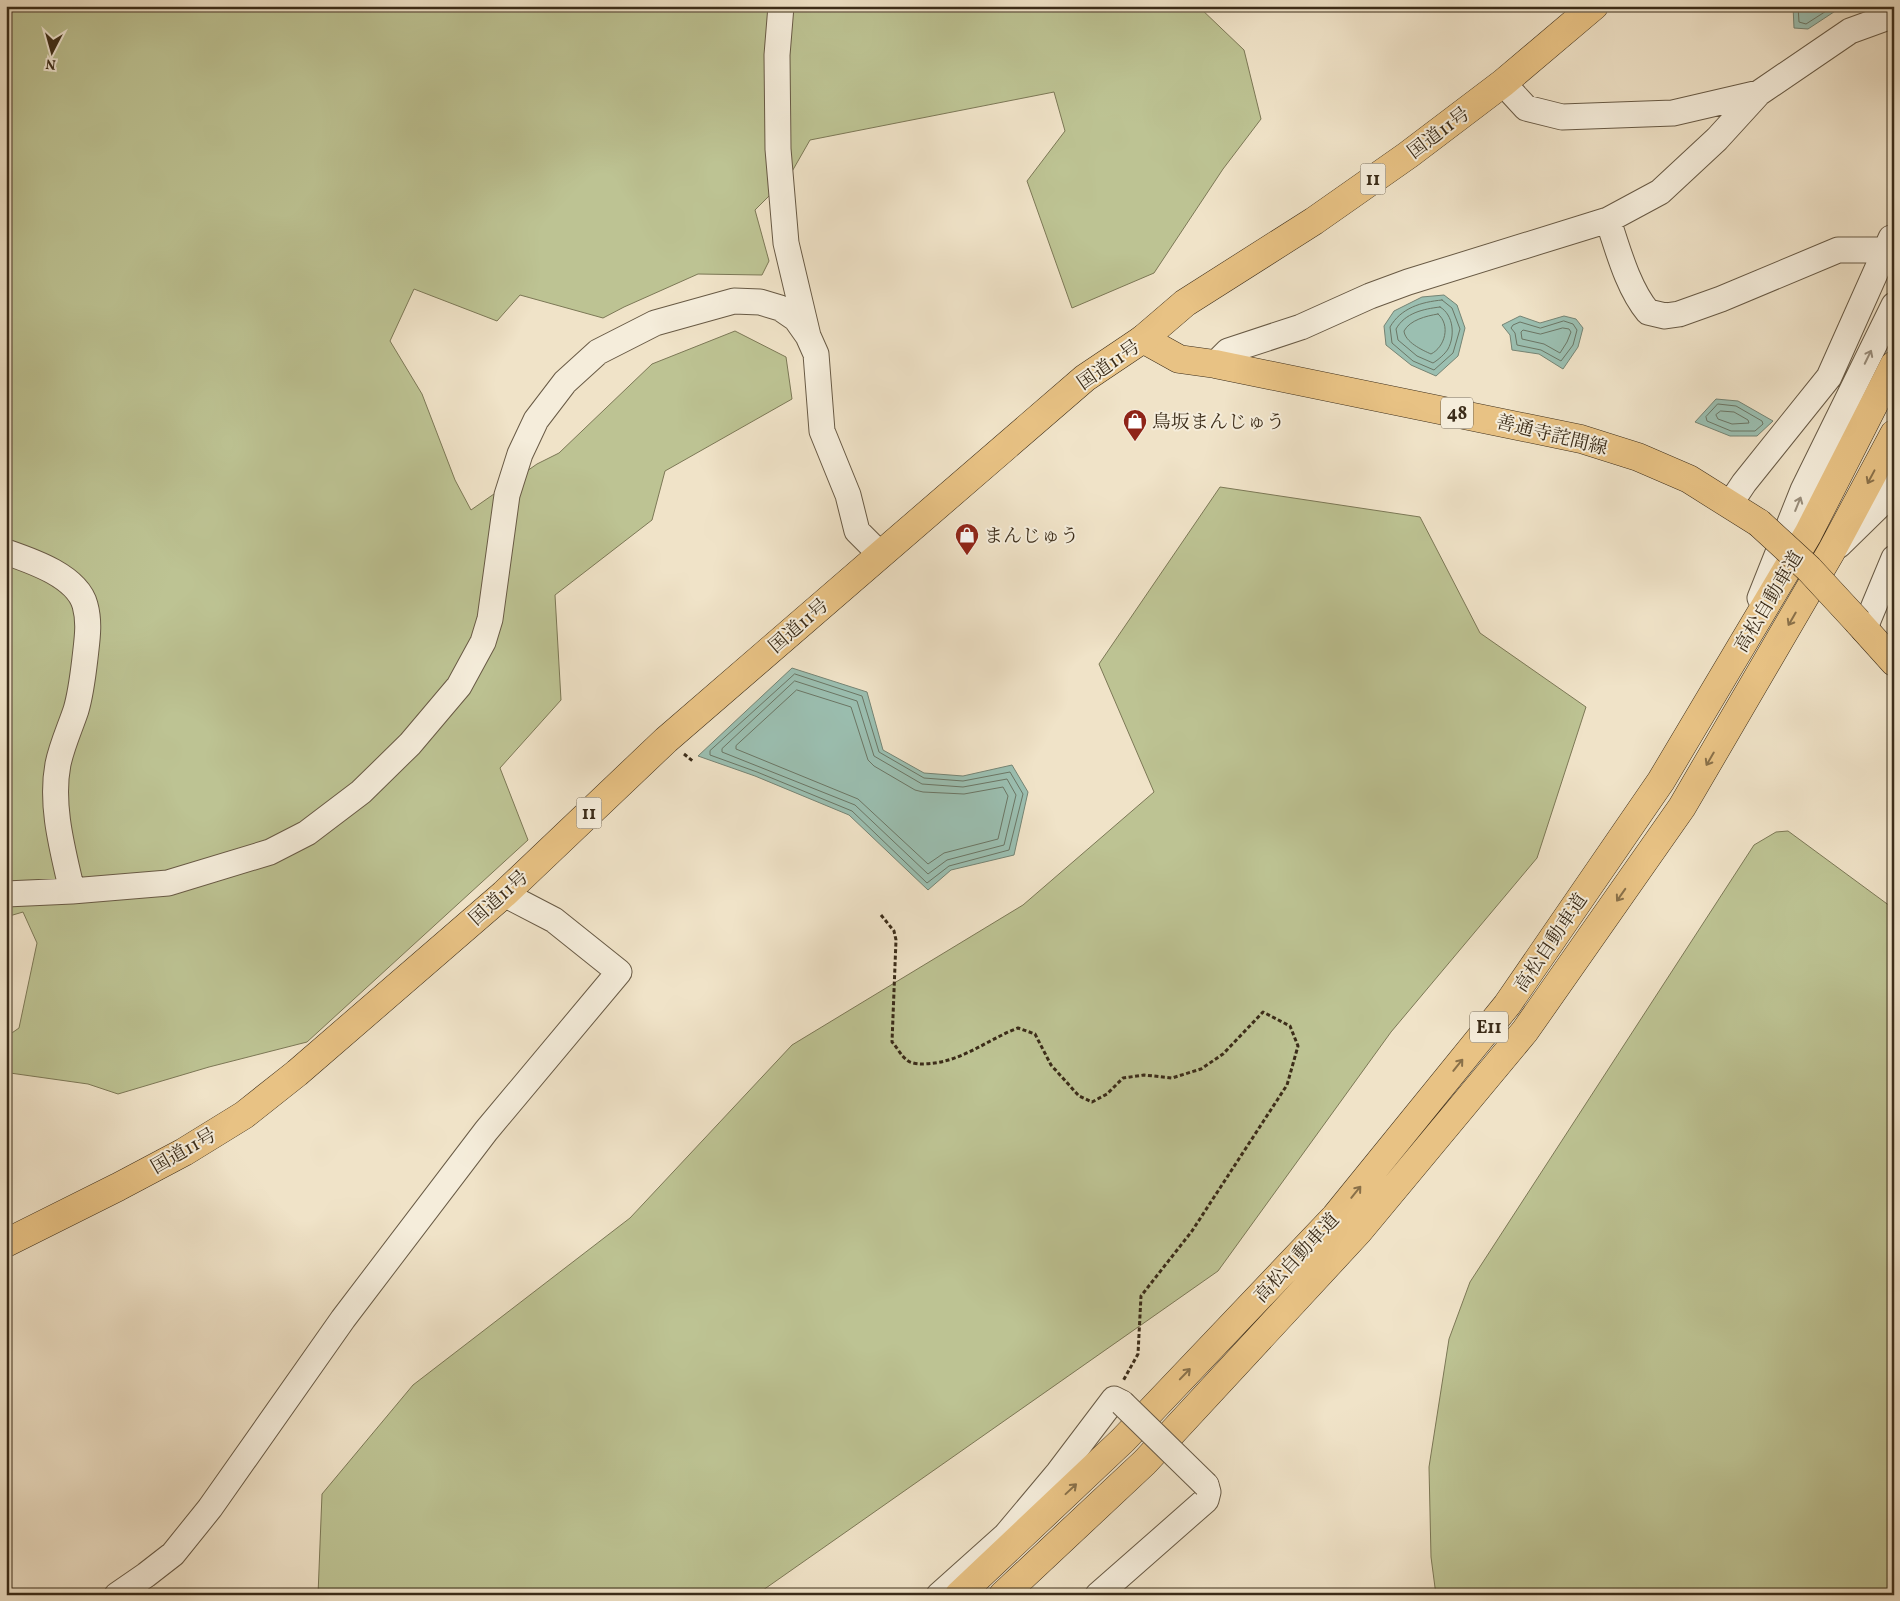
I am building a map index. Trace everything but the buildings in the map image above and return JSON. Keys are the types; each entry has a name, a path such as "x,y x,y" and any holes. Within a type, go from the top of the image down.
{"main road":[{"name":"国道11号","path":"6,1243 151,1169 244,1115 297,1073 504,894 666,740 1086,378 1143,339 1185,303 1314,221 1408,155 1503,83 1594,6"},
{"name":"善通寺詫間線","path":"1143,339 1179,359 1215,364 1581,439 1638,457 1689,479 1758,523 1809,569 1894,662"},
{"name":"高松自動車道","path":"959,1595 1123,1440 1336,1216 1507,1005 1661,780 1808,534 1894,365"},
{"name":"高松自動車道","path":"1003,1595 1145,1462 1338,1254 1525,1031 1682,807 1831,552 1894,434"}],"street":[{"path":"781,6 777,55 778,149 786,243 808,336 816,354 822,431 848,495 857,531 880,554"},
{"path":"1215,364 1228,351 1301,328 1389,289 1608,220 1660,192 1717,139 1759,93 1850,31 1894,15"},
{"path":"1503,83 1526,108 1562,117 1673,114 1759,93"},
{"path":"1608,220 1619,253 1640,302 1648,312 1665,316 1679,314 1721,299 1838,250 1891,244"},
{"path":"1730,504 1744,483 1829,377 1891,244"},
{"path":"6,894 72,892 168,883 270,852 307,833 361,792 410,744 458,686 483,642 490,619 507,495 520,454 536,420 565,382 598,352 655,323 734,301 760,302 780,308 796,319 808,336"},
{"path":"1741,646 1803,490 1894,305"},
{"path":"1831,552 1884,501 1894,484"},
{"path":"6,552 33,561 54,572 75,588 85,604 89,629 82,686 65,738 58,765 56,785 60,838 72,892"},
{"path":"1861,626 1894,558"},
{"path":"117,1595 146,1576 173,1554 210,1508 343,1318 468,1154 619,972 554,920 504,894"},
{"path":"939,1595 1006,1535 1118,1401 1206,1485 1208,1492 1206,1500 1098,1595"}],"path":[{"path":"881,915 894,930 896,940 892,1042 907,1061 916,1064 937,1064 955,1059 1002,1034 1018,1028 1035,1034 1051,1065 1079,1096 1092,1102 1107,1094 1123,1078 1144,1075 1172,1078 1201,1069 1223,1054 1263,1012 1290,1026 1298,1046 1287,1085 1192,1231 1141,1296 1138,1354 1118,1401"}],"green space":[{"path":"6,6 1198,6 1244,50 1261,119 1223,169 1154,273 1072,308 1027,181 1065,131 1054,92 810,140 790,175 755,210 769,261 762,275 698,274 603,318 520,295 497,321 414,289 390,341 422,394 455,480 471,510 537,464 559,453 652,364 735,331 786,357 792,399 665,471 652,520 555,595 561,700 500,768 528,840 307,1042 209,1067 118,1094 88,1084 6,1074 6,1037 19,1028 37,943 23,912 6,917"},
{"path":"1220,487 1420,517 1480,633 1586,707 1537,858 1391,1032 1218,1271 756,1595 318,1595 322,1494 413,1385 630,1218 792,1045 1023,905 1154,792 1099,664"},
{"path":"1788,831 1894,909 1894,1595 1436,1595 1431,1557 1429,1467 1449,1339 1470,1282 1754,845 1776,832"}],"water":[{"path":"1793,6 1843,6 1808,29 1794,28"},
{"path":"1444,295 1457,305 1465,328 1458,356 1436,376 1411,365 1386,345 1384,326 1394,311 1422,297"},
{"path":"1520,316 1540,323 1564,316 1576,319 1583,328 1578,347 1563,369 1539,354 1512,350 1510,335 1502,325"},
{"path":"1716,399 1738,401 1773,421 1757,436 1730,436 1695,422"},
{"path":"792,668 867,692 883,750 924,773 963,776 1012,765 1028,792 1014,855 951,870 928,890 849,815 755,776 698,756"}],"place":[{"name":"鳥坂まんじゅう","path":"1135,442"},
{"name":"まんじゅう","path":"967,556"}]}
